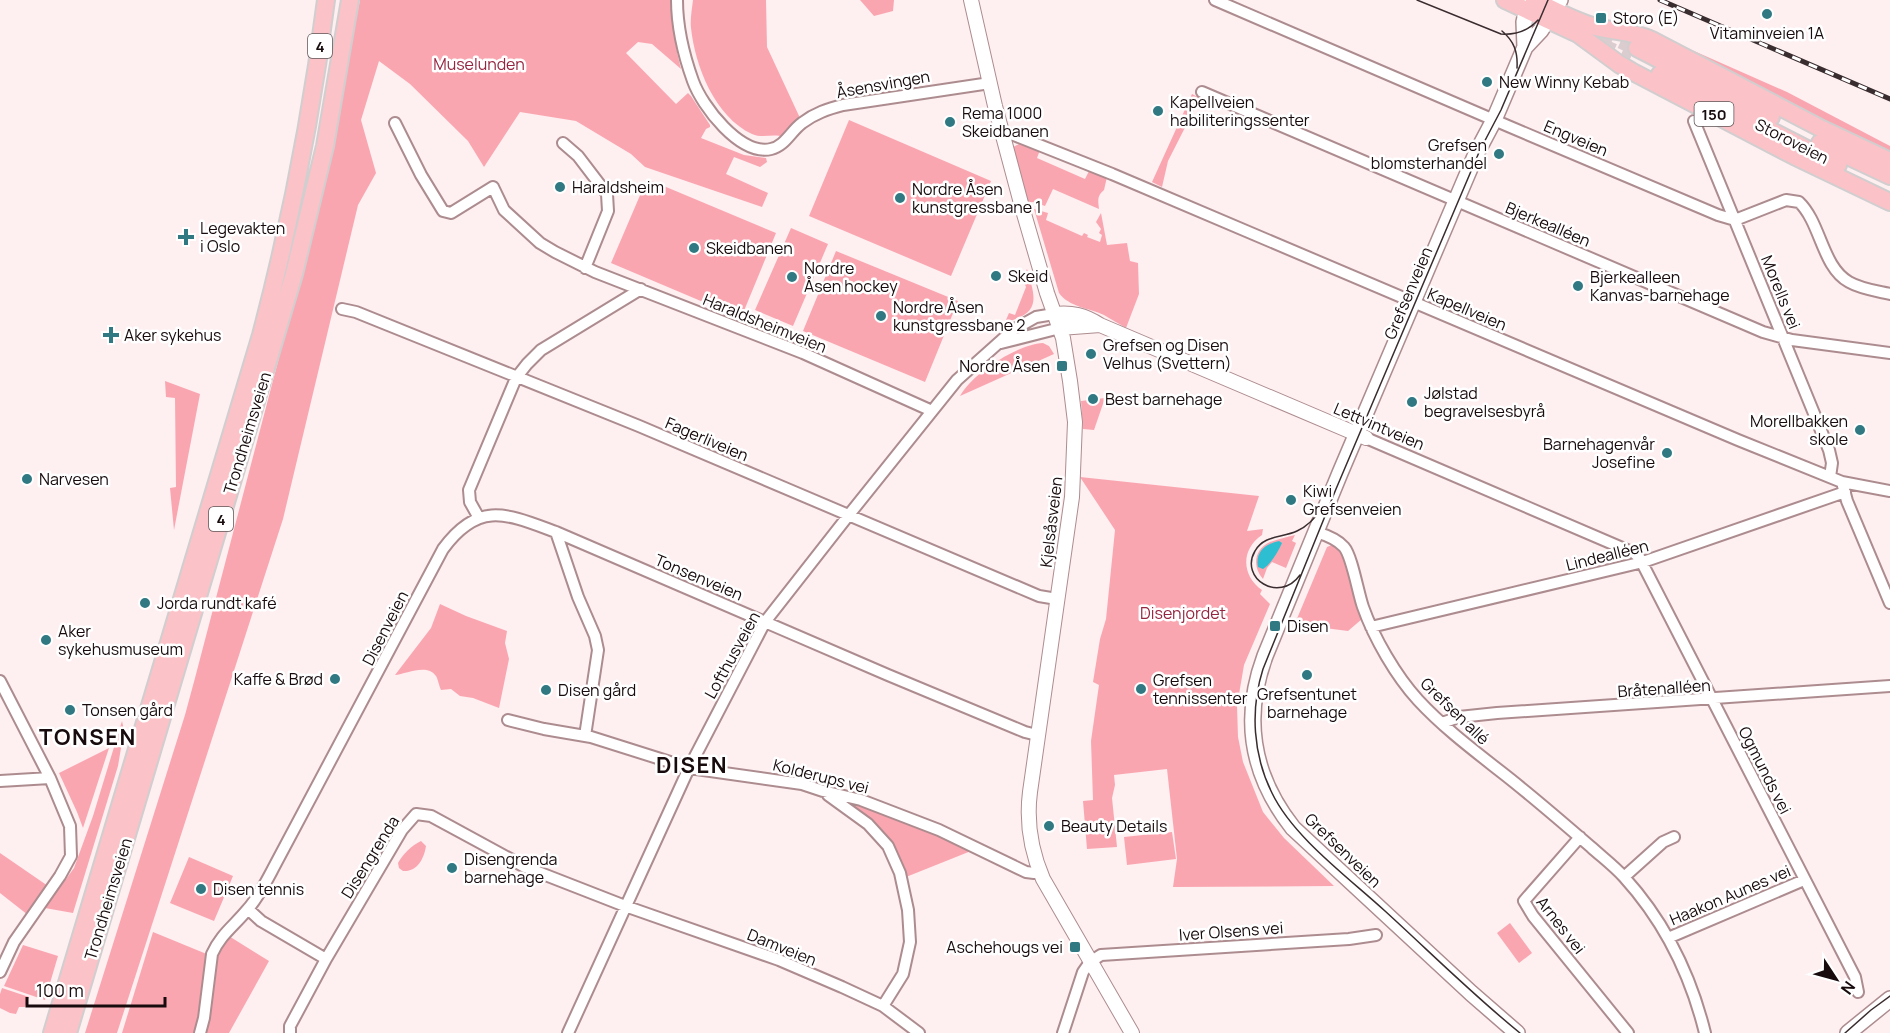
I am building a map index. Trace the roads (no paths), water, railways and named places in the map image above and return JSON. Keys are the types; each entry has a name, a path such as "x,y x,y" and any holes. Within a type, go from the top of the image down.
{"highway":[{"name":"Trondheimsveien","path":"52,1033 278,272 317,69 326,0"},
{"name":"Trondheimsveien","path":"68,1033 294,274 325,146 350,0"},
{"name":"150","path":"1504,0 1530,3 1555,10 1598,28 1632,32 1652,40 1822,129 1890,161"},
{"name":"150","path":"1555,10 1578,34 1631,71 1794,156 1890,202"},
{"name":"Storoveien","path":"1890,176 1633,53 1826,159 1890,190"}],"main road":[{"name":"Grefsenveien","path":"1525,47 1524,22 1530,3"},
{"name":"Grefsenveien","path":"1517,1033 1470,993 1301,837 1281,813 1266,786 1258,763 1252,714 1256,686 1265,656 1340,473 1357,459 1361,436 1461,203 1476,154 1494,120 1525,47 1555,10"},
{"path":"1848,1033 1890,999"}],"street":[{"name":"Åsensvingen","path":"678,0 678,20 687,60 702,100 737,140 755,148 771,149 780,145 799,124 824,110 940,89 990,83"},
{"name":"Kjelsåsveien","path":"971,0 1002,133 1038,265 1060,328 1070,381 1075,442 1072,497 1028,816 1033,852 1040,872 1132,1033"},
{"name":"Engveien","path":"1215,0 1718,215 1735,220"},
{"name":"Bjerkealléen","path":"1202,92 1754,328 1784,339 1890,353"},
{"name":"Morells vei","path":"1694,121 1831,455 1830,477"},
{"name":"Haraldsheimveien","path":"394,123 443,211 451,213 493,187 504,210 540,243 585,268 803,353 932,411"},
{"name":"Kapellveien","path":"1002,133 1014,135 1113,174 1830,477 1844,487 1890,491"},
{"path":"563,143 578,156 607,194 608,211 585,268"},
{"path":"1735,220 1786,200 1799,202 1810,216 1835,270 1851,283 1890,294"},
{"path":"479,518 470,502 469,490 516,378 541,350 641,289"},
{"name":"Fagerliveien","path":"342,309 356,312 639,426 1039,596 1057,599"},
{"name":"Lettvintveien","path":"1054,314 1081,315 1634,553 1643,562"},
{"name":"Lofthusveien","path":"568,1033 689,768 765,622 957,380 1013,330 1036,317 1054,314"},
{"name":"Lettvintveien","path":"1060,328 1100,325"},
{"name":"Lofthusveien","path":"1000,343 1060,328"},
{"path":"1844,487 1847,501 1890,603"},
{"name":"Lindealléen","path":"1371,627 1643,562 1844,487"},
{"name":"Tonsenveien","path":"479,518 503,514 556,532 1025,732 1038,735"},
{"name":"Disenveien","path":"200,1033 212,954 224,933 248,909 275,865 443,549 460,530 479,518"},
{"name":"Grefsen allé","path":"1316,531 1336,541 1346,550 1371,627 1385,653 1417,699 1467,746 1580,837 1624,877 1668,938 1685,971 1705,1033"},
{"path":"556,532 578,597 595,636 598,650 585,736"},
{"name":"Ogmunds vei","path":"1643,562 1658,597 1713,699 1855,977 1858,992"},
{"path":"0,681 50,778 70,825 71,856 60,876 14,942 0,972"},
{"name":"Bråtenalléen","path":"1442,723 1459,717 1497,713 1890,686"},
{"name":"Kolderups vei","path":"508,720 585,736 689,768 793,783 861,800 939,830 1026,872 1040,872"},
{"path":"0,781 50,778"},
{"path":"823,791 868,824 888,846 900,873 908,910 910,942 903,974 883,1006"},
{"name":"Disengrenda","path":"290,1033 290,1026 326,959 402,830 416,814 431,816 444,822 525,867 626,906"},
{"name":"Arnes vei","path":"1580,837 1524,902 1628,1033"},
{"path":"1624,877 1663,843 1674,837"},
{"name":"Haakon Aunes vei","path":"1668,938 1804,880"},
{"name":"Damveien","path":"626,906 779,960 883,1006 920,1033"},
{"path":"248,909 261,921 326,959"},
{"name":"Iver Olsens vei","path":"1090,962 1101,955 1111,953 1349,939 1376,935"},
{"path":"1063,1033 1083,972 1090,962"}],"water":[{"path":"1279,541 1282,543 1271,561 1263,569 1258,567 1258,557 1262,550 1269,544"}],"tunnel":[{"path":"1599,31 1637,48"},
{"path":"1599,45 1630,59"}],"tram line":[{"path":"1417,0 1501,34 1521,32 1538,20"},
{"path":"1520,1033 1468,989 1323,856 1293,825 1281,809 1266,778 1257,748 1255,716 1263,669 1336,489 1480,150 1501,110 1548,0"},
{"path":"1502,31 1514,47 1517,68"},
{"path":"1300,575 1282,587 1272,587 1257,578 1252,570 1251,561 1255,551 1263,542 1301,529 1323,506"},
{"path":"1845,1033 1890,996"}],"railway":[{"path":"1660,0 1890,99"}],"place":[{"name":"Vitaminveien 1A","path":"1767,14"},
{"name":"Storo (E)","path":"1601,18"},
{"name":"New Winny Kebab","path":"1487,82"},
{"name":"Kapellveien habiliteringssenter","path":"1158,111"},
{"name":"Rema 1000 Skeidbanen","path":"950,122"},
{"name":"Grefsen blomsterhandel","path":"1499,154"},
{"name":"Haraldsheim","path":"560,187"},
{"name":"Nordre Åsen kunstgressbane 1","path":"900,198"},
{"name":"Legevakten i Oslo","path":"186,237"},
{"name":"Skeidbanen","path":"694,248"},
{"name":"Skeid","path":"996,276"},
{"name":"Nordre Åsen hockey","path":"792,277"},
{"name":"Bjerkealleen Kanvas-barnehage","path":"1578,286"},
{"name":"Nordre Åsen kunstgressbane 2","path":"881,316"},
{"name":"Aker sykehus","path":"111,335"},
{"name":"Grefsen og Disen Velhus (Svettern)","path":"1091,354"},
{"name":"Nordre Åsen","path":"1062,366"},
{"name":"Best barnehage","path":"1093,399"},
{"name":"Jølstad begravelsesbyrå","path":"1412,402"},
{"name":"Morellbakken skole","path":"1860,430"},
{"name":"Barnehagenvår Josefine","path":"1667,453"},
{"name":"Narvesen","path":"27,479"},
{"name":"Kiwi Grefsenveien","path":"1291,500"},
{"name":"Jorda rundt kafé","path":"145,603"},
{"name":"Disen","path":"1275,626"},
{"name":"Aker sykehusmuseum","path":"46,640"},
{"name":"Grefsentunet barnehage","path":"1307,675"},
{"name":"Kaffe & Brød","path":"335,679"},
{"name":"Grefsen tennissenter","path":"1141,689"},
{"name":"Disen gård","path":"546,690"},
{"name":"Tonsen gård","path":"70,710"},
{"name":"Beauty Details","path":"1049,826"},
{"name":"Disengrenda barnehage","path":"452,868"},
{"name":"Disen tennis","path":"201,889"},
{"name":"Aschehougs vei","path":"1075,947"}],"district":[{"name":"TONSEN","path":"88,737"},
{"name":"DISEN","path":"692,765"}],"park label":[{"name":"Muselunden","path":"479,64"},
{"name":"Disenjordet","path":"1183,613"}]}
